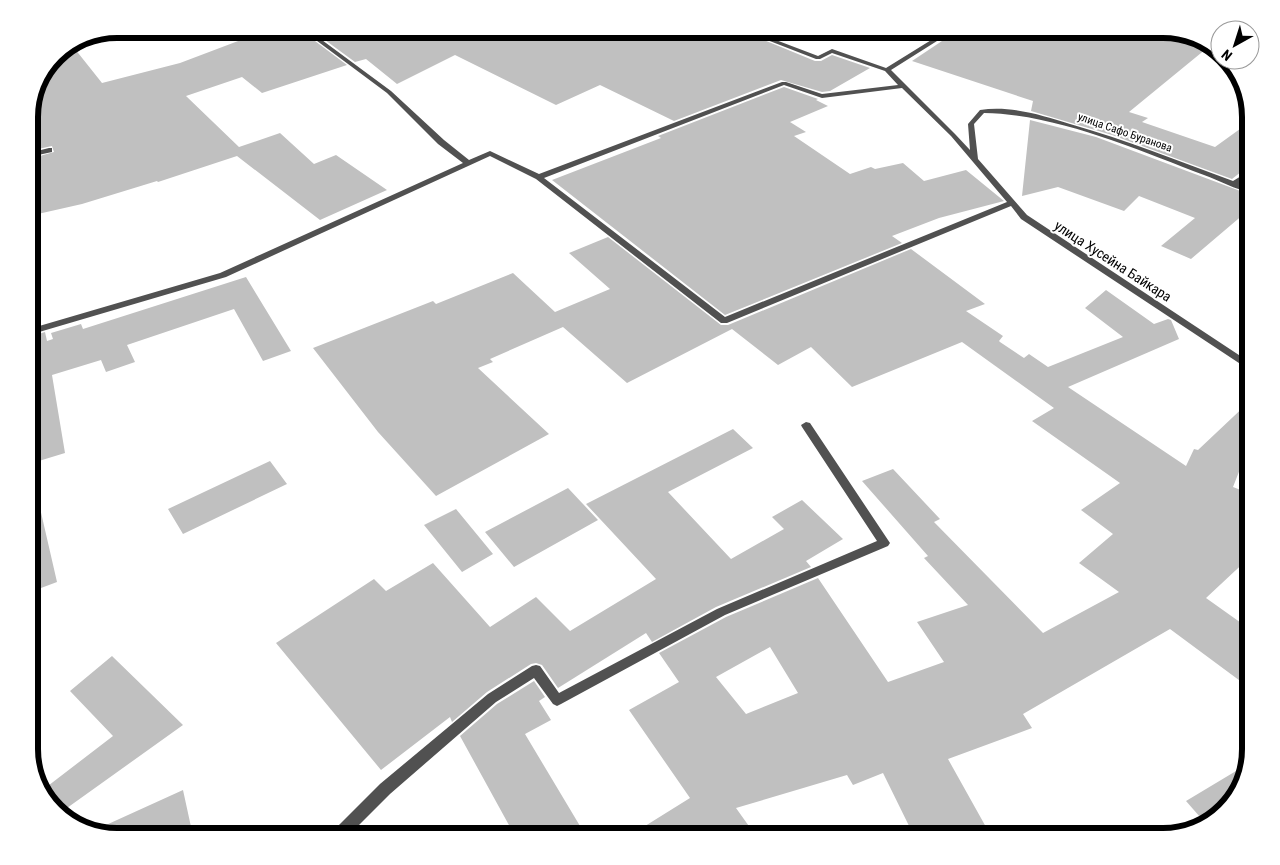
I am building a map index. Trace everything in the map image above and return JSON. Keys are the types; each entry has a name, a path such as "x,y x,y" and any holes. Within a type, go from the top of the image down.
{"street":[{"path":"315,37 389,92 441,142 467,162"},
{"name":"улица Хусейна Байкара","path":"763,37 818,58 832,50 887,70 953,136 1024,217 1242,361"},
{"path":"887,70 940,37"},
{"path":"539,178 784,83 822,96 903,86"},
{"name":"улица Сафо Буранова","path":"974,160 971,124 982,111 1005,110 1043,117 1116,140 1242,187"},
{"path":"38,152 49,150"},
{"path":"38,329 223,275 490,153 539,178 724,321 1012,204"},
{"path":"1234,184 1242,178"},
{"path":"346,828 385,789 492,698 536,670 557,700 721,612 884,543 806,425"}],"building":[{"path":"249,37 310,37 347,65 262,93 242,77 186,96 239,147 280,133 314,164 336,155 387,190 320,220 237,156 158,182 82,204 38,214 38,156 54,152 52,146 38,149 40,96 54,68 64,57 75,49 102,83 180,63"},
{"path":"321,37 756,37 815,61 821,61 832,55 870,68 830,91 822,92 781,80 674,121 600,85 556,105 455,55 397,84 366,59 355,62"},
{"path":"948,37 1164,37 1184,40 1205,50 1129,112 1148,118 1142,122 1215,147 1242,128 1242,171 1232,179 1112,135 1031,111 1033,101 912,61"},
{"path":"784,87 818,99 816,100 828,106 790,122 806,132 794,136 850,174 871,167 875,169 903,163 924,181 966,170 1004,201 939,218 892,236 902,243 725,315 552,180 661,138 658,136"},
{"path":"1030,120 1096,137 1242,192 1242,216 1191,259 1161,246 1195,218 1139,196 1124,211 1058,187 1022,196"},
{"path":"608,237 721,325 728,325 911,249 985,304 966,311 1003,336 1000,342 1024,358 1029,354 1048,367 1123,337 1085,308 1106,290 1154,324 1168,319 1171,320 1179,339 1068,387 1186,466 1194,449 1198,450 1242,408 1242,464 1233,487 1242,490 1242,564 1206,598 1242,624 1242,682 1170,629 1023,714 1032,728 948,759 987,828 910,828 883,773 853,785 847,775 736,808 750,828 642,828 690,798 629,710 679,682 659,653 726,617 818,578 888,682 944,662 917,622 968,605 924,558 928,556 862,481 893,469 940,519 934,522 1043,633 1119,592 1079,563 1113,534 1081,510 1120,483 1032,421 1054,408 962,342 852,387 811,347 778,365 732,329 627,383 563,327 490,359 493,362 478,368 549,434 436,496 378,432 313,348 433,301 436,304 513,273 555,312 610,289 569,253","holes":["770,647 798,693 746,714 716,677"]},
{"path":"246,277 291,351 263,361 234,309 127,345 135,362 106,372 101,360 52,375 65,453 38,461 38,334 45,332 47,341 53,339 51,333 81,324 83,329"},
{"path":"733,429 753,448 668,492 731,559 784,529 772,517 802,500 843,539 806,561 811,567 716,607 652,642 646,633 558,688 542,665 531,664 487,692 452,722 450,717 381,770 276,643 374,579 386,591 433,563 490,627 536,597 570,631 656,579 586,504"},
{"path":"270,461 287,484 183,534 168,509"},
{"path":"568,488 598,520 514,567 485,532"},
{"path":"38,508 40,508 57,582 38,589"},
{"path":"456,509 493,554 462,572 424,525"},
{"path":"112,656 183,725 66,809 57,801 47,786 113,736 70,691"},
{"path":"534,681 545,697 539,701 551,720 525,734 581,828 511,828 460,736 497,704"},
{"path":"1240,769 1229,792 1212,811 1203,817 1201,818 1186,801"},
{"path":"183,790 191,828 116,828 103,826"}]}
